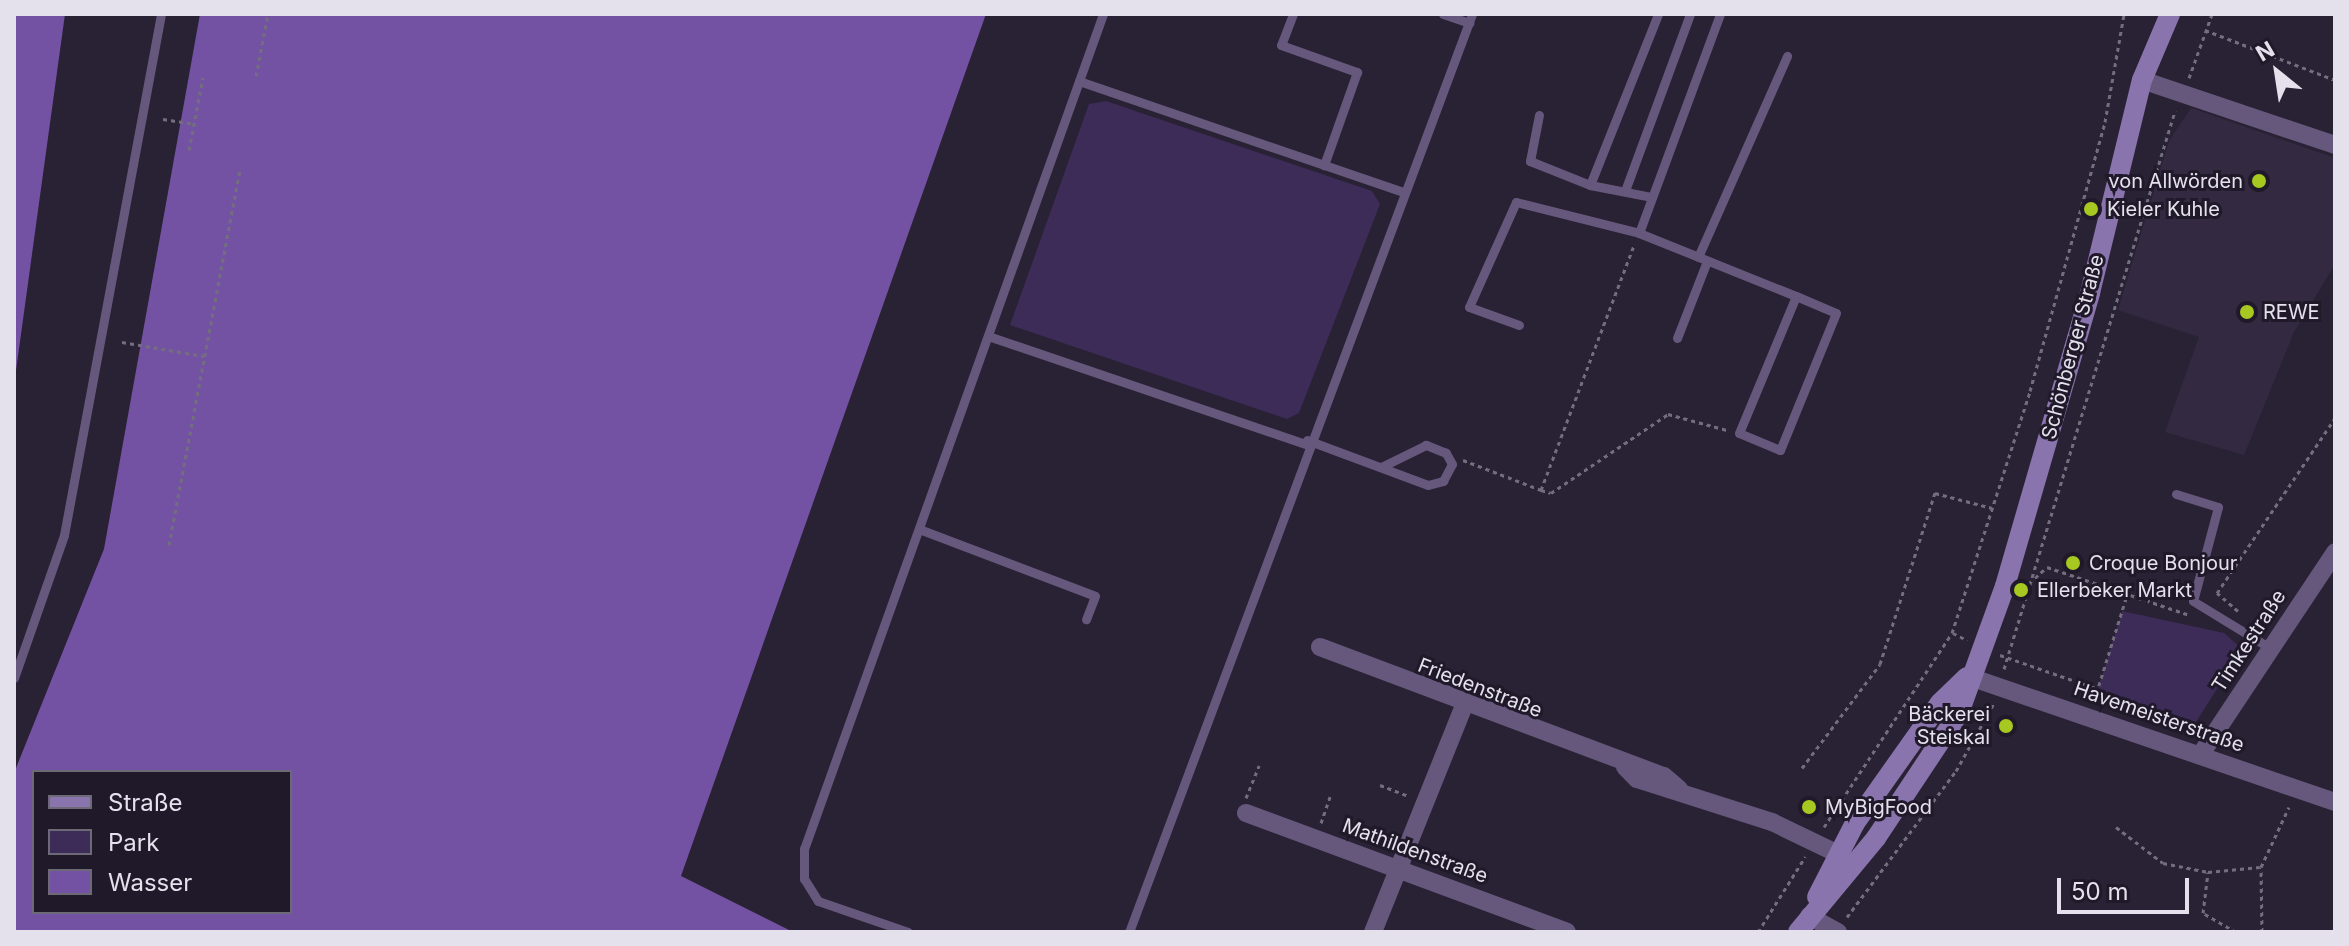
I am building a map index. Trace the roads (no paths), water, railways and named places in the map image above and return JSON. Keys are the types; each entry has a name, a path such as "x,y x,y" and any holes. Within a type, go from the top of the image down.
{"main road":[{"name":"Schönberger Straße","path":"1804,924 1943,743 1967,676 1982,647 2090,293 2142,80 2170,14"},
{"name":"Schönberger Straße","path":"1804,924 1836,853 1940,703 1967,676"}],"street":[{"path":"2142,80 2184,90 2335,145"},
{"name":"Timkestraße","path":"2201,754 2335,552"},
{"name":"Friedenstraße","path":"1320,647 1625,767 1664,776 1679,789 1815,839 1836,853"},
{"name":"Havemeisterstraße","path":"1967,676 2335,802"},
{"path":"1373,932 1464,706"},
{"name":"Mathildenstraße","path":"1246,813 1397,866 1567,932"},
{"path":"1804,924 1838,932"}],"lane":[{"path":"14,678 64,535 161,14"},
{"path":"908,932 818,901 804,879 804,849 1103,14"},
{"path":"1293,14 1281,45 1357,72 1324,165"},
{"path":"1129,932 1306,442 1471,18 1443,14"},
{"path":"1590,185 1658,14"},
{"path":"1539,115 1530,161 1615,196 1626,188 1690,14"},
{"path":"1639,233 1720,14"},
{"path":"1677,338 1702,259 1787,56"},
{"path":"1079,81 1403,192"},
{"path":"1626,188 1651,197"},
{"path":"1519,325 1469,307 1516,202 1639,233 1796,296 1836,313 1780,450 1739,433 1796,296"},
{"path":"988,336 1428,485 1443,481 1452,464 1446,453 1426,445 1381,467"},
{"path":"2176,494 2218,507 2193,601 2270,648"},
{"path":"919,529 1095,596 1086,619"}],"water":[{"path":"14,14 65,14 14,385"},
{"path":"200,14 986,14 681,876 793,932 14,932 14,773 104,549"}],"place":[{"name":"von Allwörden","path":"2259,181"},
{"name":"Kieler Kuhle","path":"2091,209"},
{"name":"REWE","path":"2247,312"},
{"name":"Croque Bonjour","path":"2073,563"},
{"name":"Ellerbeker Markt","path":"2021,590"},
{"name":"Bäckerei Steiskal","path":"2006,726"},
{"name":"MyBigFood","path":"1809,807"}]}
